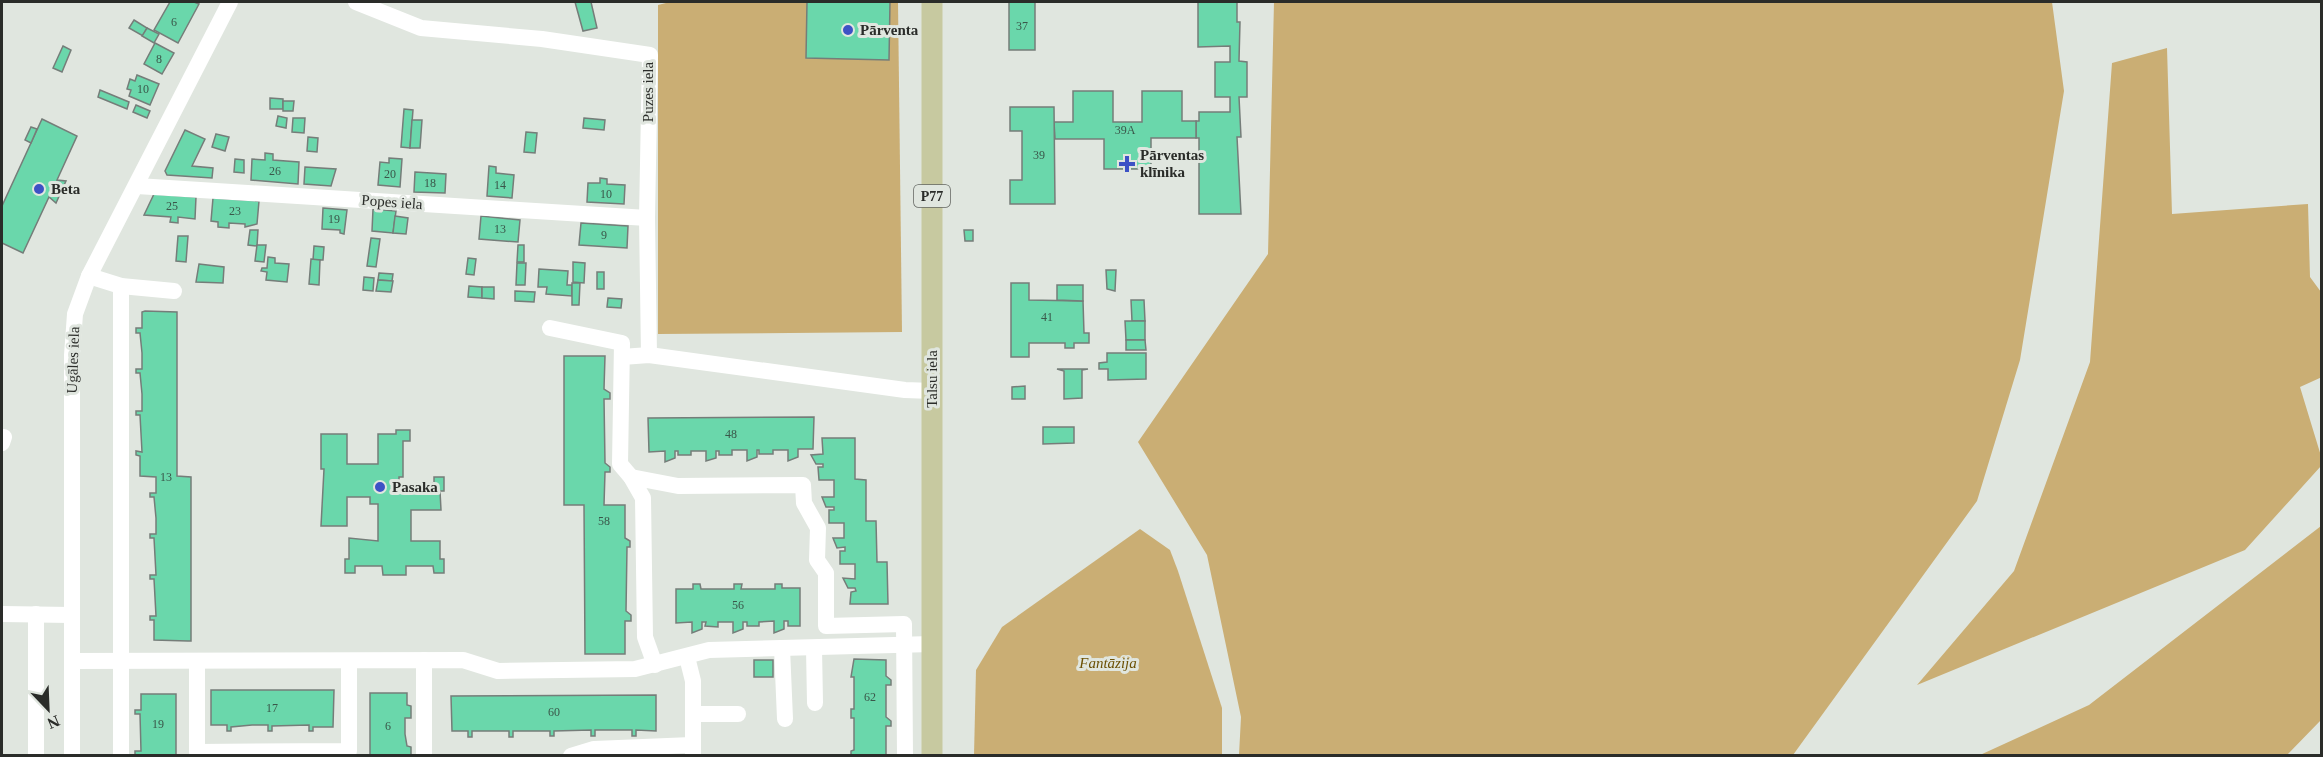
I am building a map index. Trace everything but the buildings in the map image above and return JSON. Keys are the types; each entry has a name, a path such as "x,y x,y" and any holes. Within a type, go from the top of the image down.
{"main road":[{"name":"Talsu iela","path":"932,2 932,756"}],"street":[{"name":"Ugāles iela","path":"72,756 72,355 75,314 89,276 230,2"},
{"name":"Puzes iela","path":"356,2 421,28 542,39 650,55 647,218 649,355"},
{"name":"Popes iela","path":"137,186 647,218"},
{"path":"89,276 121,286 174,291"},
{"path":"121,286 121,756"},
{"path":"549,328 622,344 620,464 631,477 643,498 645,637 654,665"},
{"path":"622,357 649,355 905,390 932,391"},
{"path":"631,477 678,486 803,484 804,503 818,528 817,560 826,573 826,626 820,647 815,703"},
{"path":"2,614 71,615"},
{"path":"36,614 36,756"},
{"path":"826,626 904,624 906,645 905,756"},
{"path":"72,662 463,660 498,670 636,669 709,650 932,644"},
{"path":"782,648 785,719"},
{"path":"571,756 594,749 615,752 692,750 693,681 687,657"},
{"path":"424,660 424,756"},
{"path":"197,661 197,754 350,753 349,661"},
{"path":"693,714 738,714"}],"green space":[{"path":"670,2 898,2 902,332 658,334 658,5"},
{"path":"1274,2 2052,2 2064,91 2020,360 1977,501 1793,755 1239,755 1241,717 1207,555 1138,442 1268,254"},
{"path":"2167,48 2172,214 2308,204 2310,277 2321,292 2322,377 2300,387 2321,456 2321,466 2245,550 1917,685 2014,571 2090,362 2112,63"},
{"path":"2321,526 2321,720 2287,755 1980,755 2089,705"},
{"name":"Fantāzija","path":"1140,529 1170,550 1178,571 1222,708 1222,755 974,755 976,670 1002,627"}],"place":[{"name":"Pārventa","path":"848,30"},
{"name":"Pārventas klīnika","path":"1127,164"},
{"name":"Beta","path":"39,189"},
{"name":"Pasaka","path":"380,487"}]}
